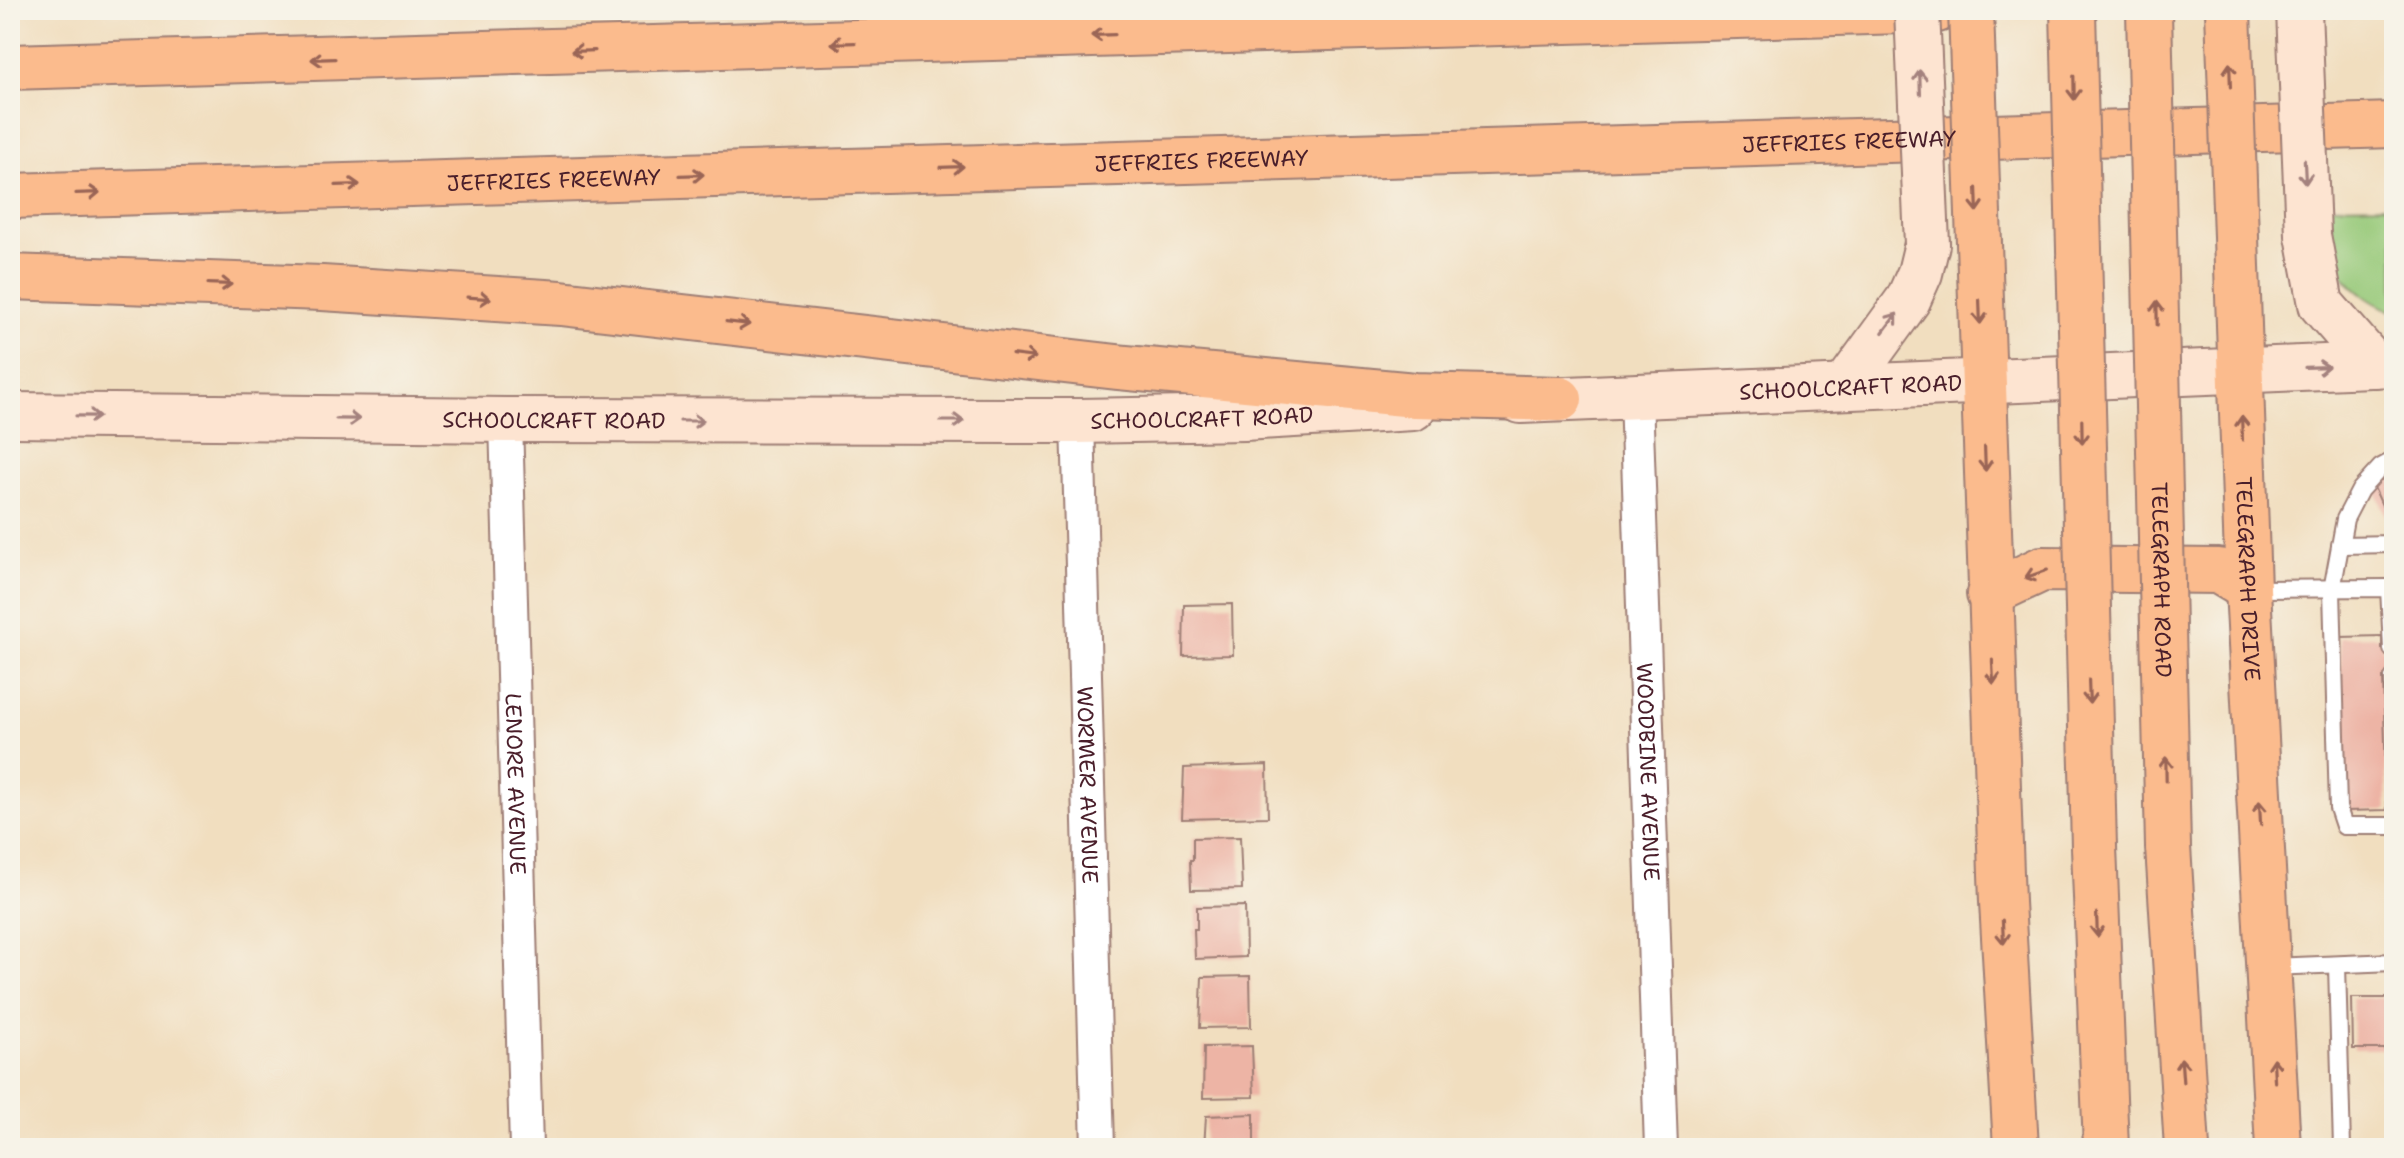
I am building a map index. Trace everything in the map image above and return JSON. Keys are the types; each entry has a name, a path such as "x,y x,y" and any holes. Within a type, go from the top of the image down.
{"main road":[{"path":"1845,387 1908,300 1920,273 1927,244 1917,10"},
{"path":"10,67 1937,10"},
{"path":"1971,10 1989,594 2016,1148"},
{"path":"2073,10 2094,847 2106,1148"},
{"name":"TELEGRAPH ROAD","path":"2149,10 2168,847 2187,1148"},
{"name":"TELEGRAPH DRIVE","path":"2228,10 2248,589 2278,1148"},
{"path":"2299,10 2308,235 2321,304 2384,364"},
{"name":"JEFFRIES FREEWAY","path":"10,196 2394,125"},
{"path":"10,277 322,288 561,303 1117,367 1415,395 1560,399"},
{"name":"SCHOOLCRAFT ROAD","path":"10,415 506,420 1078,421 1244,418 1560,399 2384,364"},
{"path":"1989,594 2042,569 2218,571 2248,589"}],"street":[{"name":"WOODBINE AVENUE","path":"1636,396 1661,1148"},
{"name":"LENORE AVENUE","path":"506,420 526,1148"},
{"name":"WORMER AVENUE","path":"1078,421 1098,1148"}],"lane":[{"path":"2394,460 2381,467 2360,490 2345,519 2332,590 2338,808 2344,826 2394,826"},
{"path":"2340,545 2394,544"},
{"path":"2248,589 2389,588 2392,649"},
{"path":"2393,678 2394,703"},
{"path":"2269,967 2394,962"},
{"path":"2337,965 2342,1148"}],"green space":[{"path":"2394,205 2394,312 2365,296 2341,272 2332,252 2329,206"}],"building":[{"path":"2394,474 2394,519 2389,521 2372,483"},
{"path":"1232,604 1233,655 1183,656 1184,605"},
{"path":"2382,636 2382,649 2394,649 2394,678 2383,678 2387,810 2345,811 2340,637"},
{"path":"1267,765 1268,817 1182,819 1184,768"},
{"path":"1240,837 1242,889 1191,890 1193,838"},
{"path":"1245,906 1246,957 1195,959 1197,907"},
{"path":"1250,976 1251,1027 1200,1028 1202,977"},
{"path":"2352,998 2394,998 2394,1049 2353,1049"},
{"path":"1252,1046 1254,1097 1203,1098 1204,1047"},
{"path":"1254,1114 1254,1148 1204,1148 1206,1116"}]}
